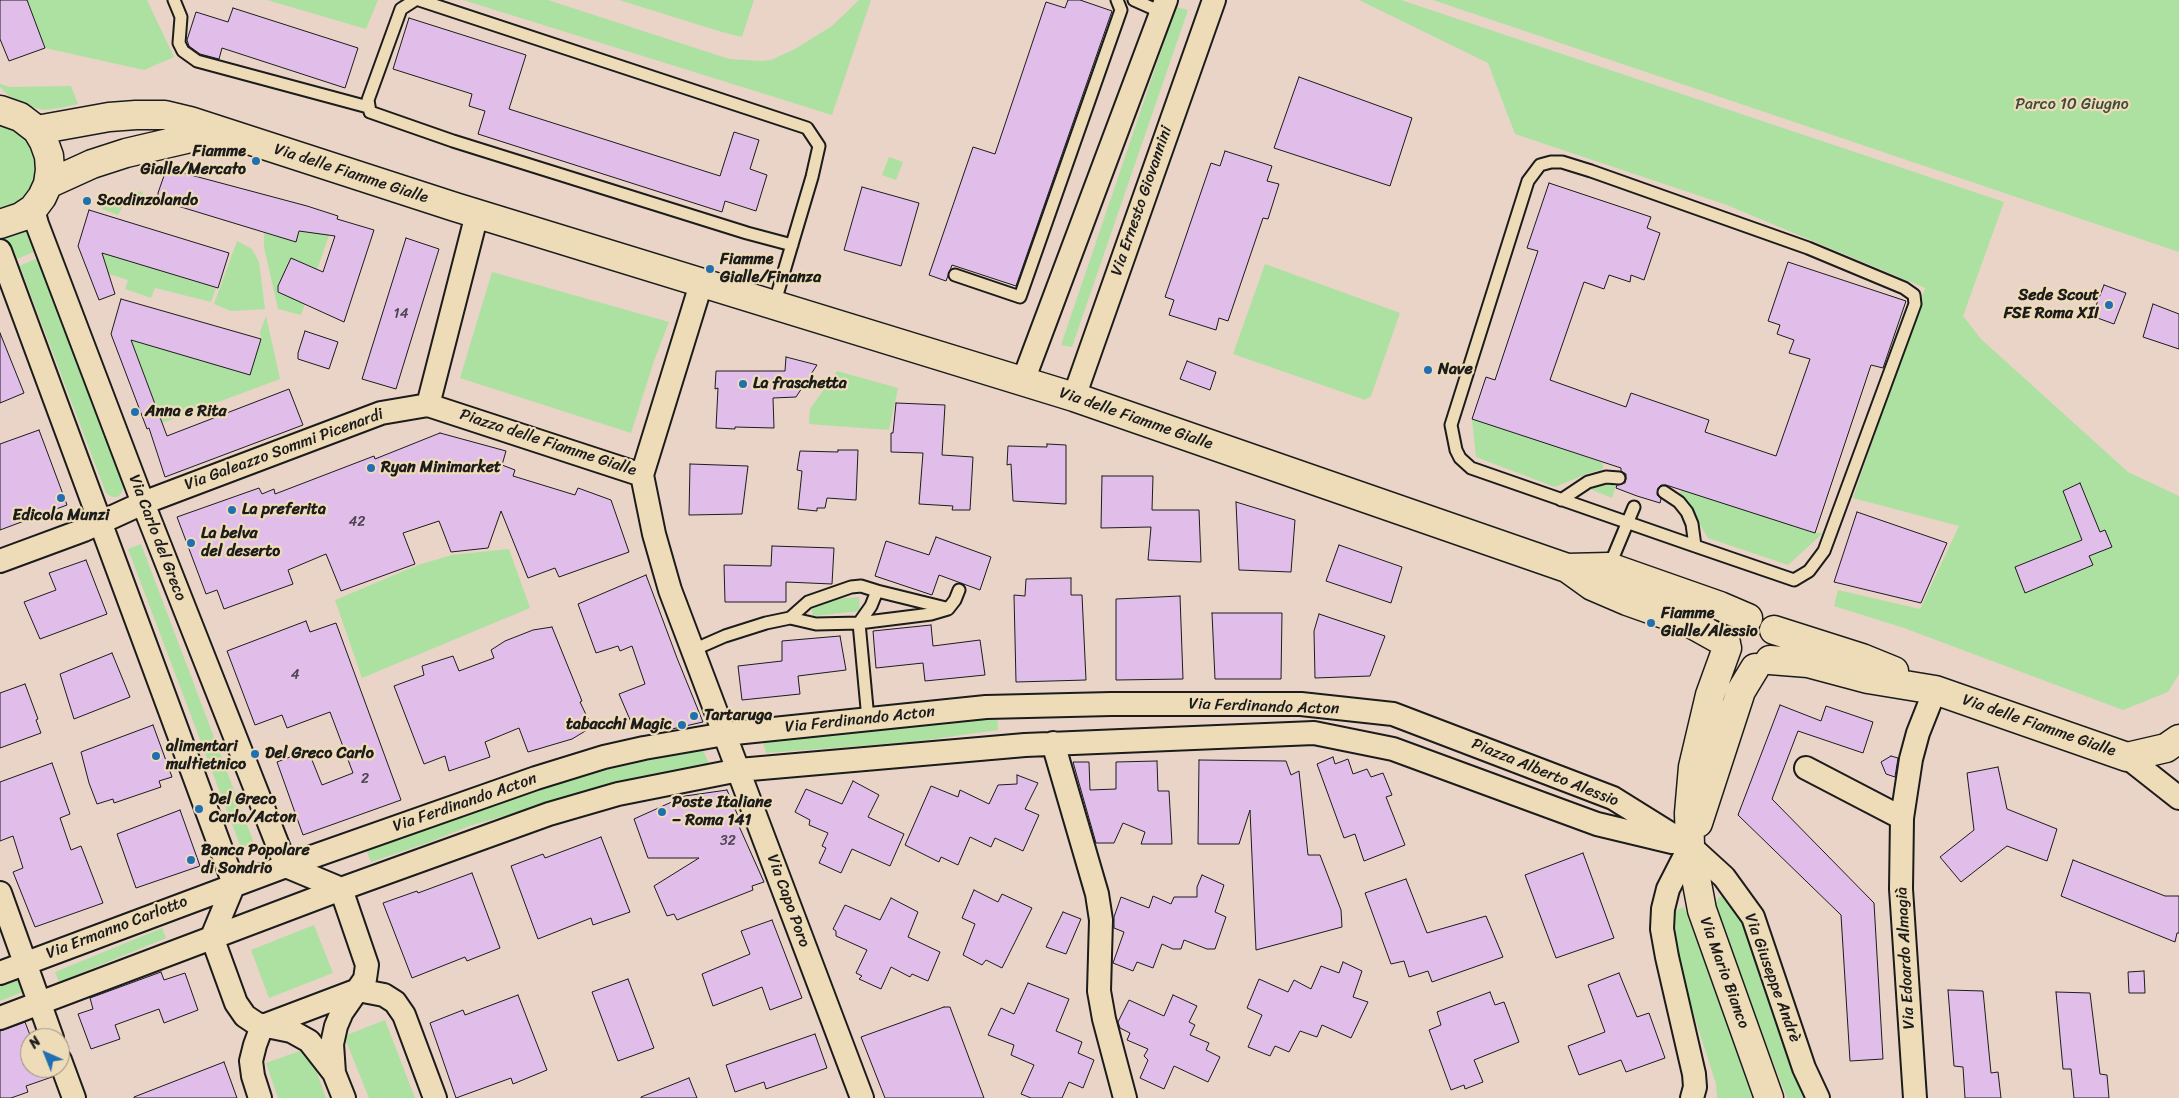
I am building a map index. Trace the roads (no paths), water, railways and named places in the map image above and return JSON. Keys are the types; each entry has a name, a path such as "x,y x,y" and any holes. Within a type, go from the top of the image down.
{"street":[{"name":"Via Ernesto Giovannini","path":"1074,397 1208,2"},
{"path":"1023,381 1163,6"},
{"path":"0,110 20,117 37,130 49,156 50,170 48,184 42,197 33,209 21,217 0,224"},
{"name":"Via delle Fiamme Gialle","path":"37,130 109,117 147,115 182,119 477,214"},
{"path":"48,184 92,164 126,153 224,132"},
{"name":"Via Carlo del Greco","path":"33,209 37,224 143,503 286,866"},
{"path":"428,405 477,214 701,284"},
{"path":"0,252 234,884 212,937 238,1007 249,1019 262,1026 300,1034 316,1048 334,1073 344,1098"},
{"name":"Via delle Fiamme Gialle","path":"701,284 1074,397 1567,568 1592,586 1627,601 1692,624 1727,646"},
{"name":"Piazza delle Fiamme Gialle","path":"428,405 642,475 701,284"},
{"name":"Via Galeazzo Sommi Picenardi","path":"0,562 84,530 143,503 381,412 428,405"},
{"name":"Via Capo Poro","path":"642,475 657,548 670,590 862,1098"},
{"name":"Via delle Fiamme Gialle","path":"1567,568 1609,567 1748,618"},
{"path":"1690,846 1689,813 1693,768 1710,695 1733,626 1748,618 1761,619 1774,630 1777,643 1776,649 1741,691 1690,846 1668,889 1663,909 1662,929 1667,957 1694,1074 1695,1087 1692,1098"},
{"name":"Via delle Fiamme Gialle","path":"1774,630 1868,660 1930,689 2127,757 2166,748 2179,739"},
{"path":"1727,646 1735,662 1747,668 1762,664"},
{"name":"Via delle Fiamme Gialle","path":"1762,664 1808,663 1868,679 1930,689"},
{"name":"Via Edoardo Almagià","path":"1915,1098 1902,889 1902,818 1911,759 1930,689"},
{"name":"Via Ferdinando Acton","path":"234,884 536,778 587,762 644,748 725,734 996,706 1301,704 1393,714"},
{"name":"Piazza Alberto Alessio","path":"1393,714 1613,798 1690,846"},
{"name":"Via Ferdinando Acton","path":"212,937 579,804 661,784 739,770 1053,743 1314,733 1393,749"},
{"path":"1053,743 1098,894 1101,920 1099,991 1104,1019 1125,1098"},
{"name":"Piazza Alberto Alessio","path":"1393,749 1597,824 1690,846"},
{"path":"2127,757 2179,798"},
{"path":"1806,768 1902,818"},
{"name":"Via Mario Bianco","path":"1690,846 1702,910 1769,1098"},
{"name":"Via Giuseppe Andrè","path":"1690,846 1724,877 1753,917 1804,1068 1818,1098"},
{"path":"286,866 341,889 367,966 365,979 342,1012 336,1026 332,1044 334,1073"},
{"name":"Via Ermanno Carlotto","path":"0,973 234,884"},
{"path":"0,893 49,1028"},
{"path":"0,1018 212,937"},
{"path":"260,1098 253,1076 252,1061 254,1045 262,1026 358,990 384,995 400,1008 435,1098"},
{"path":"67,1078 74,1098"}],"lane":[{"path":"174,0 181,17 179,43 183,51 197,61 368,107"},
{"path":"415,0 401,9 368,100 370,112 453,141 747,233 792,245"},
{"path":"419,0 807,128 819,146 774,305"},
{"path":"954,275 1020,297 1121,10 1117,0"},
{"path":"1134,0 1163,6"},
{"path":"1550,162 1562,162 1572,165 1808,248 1904,288 1914,295 1915,304 1824,551 1808,572 1794,580 1561,500 1471,468 1460,458 1456,450 1452,424 1528,181 1540,165 1550,162"},
{"path":"1561,500 1588,482 1606,477 1619,478"},
{"path":"1664,492 1678,502 1687,512 1692,524 1696,546"},
{"path":"1609,567 1634,507"},
{"path":"790,618 808,602 820,596 861,586 948,609"},
{"path":"693,650 725,636 766,623 790,618 816,624 860,623 931,614 948,609 955,600 959,590"},
{"path":"868,719 860,623 871,606 877,591"}],"place":[{"name":"Fiamme Gialle/Mercato","path":"256,161"},
{"name":"Scodinzolando","path":"87,201"},
{"name":"Fiamme Gialle/Finanza","path":"710,269"},
{"name":"Sede Scout FSE Roma XII","path":"2109,305"},
{"name":"Nave","path":"1428,370"},
{"name":"La fraschetta","path":"743,384"},
{"name":"Anna e Rita","path":"135,412"},
{"name":"Ryan Minimarket","path":"371,468"},
{"name":"Edicola Munzi","path":"61,498"},
{"name":"La preferita","path":"232,510"},
{"name":"La belva del deserto","path":"191,543"},
{"name":"Fiamme Gialle/Alessio","path":"1651,623"},
{"name":"Tartaruga","path":"694,716"},
{"name":"tabacchi Magic","path":"682,725"},
{"name":"Del Greco Carlo","path":"255,754"},
{"name":"alimentari multietnico","path":"156,756"},
{"name":"Del Greco Carlo/Acton","path":"199,809"},
{"name":"Poste Italiane – Roma 141","path":"662,812"},
{"name":"Banca Popolare di Sondrio","path":"191,860"}],"park label":[{"name":"Parco 10 Giugno","path":"2072,105"}]}
